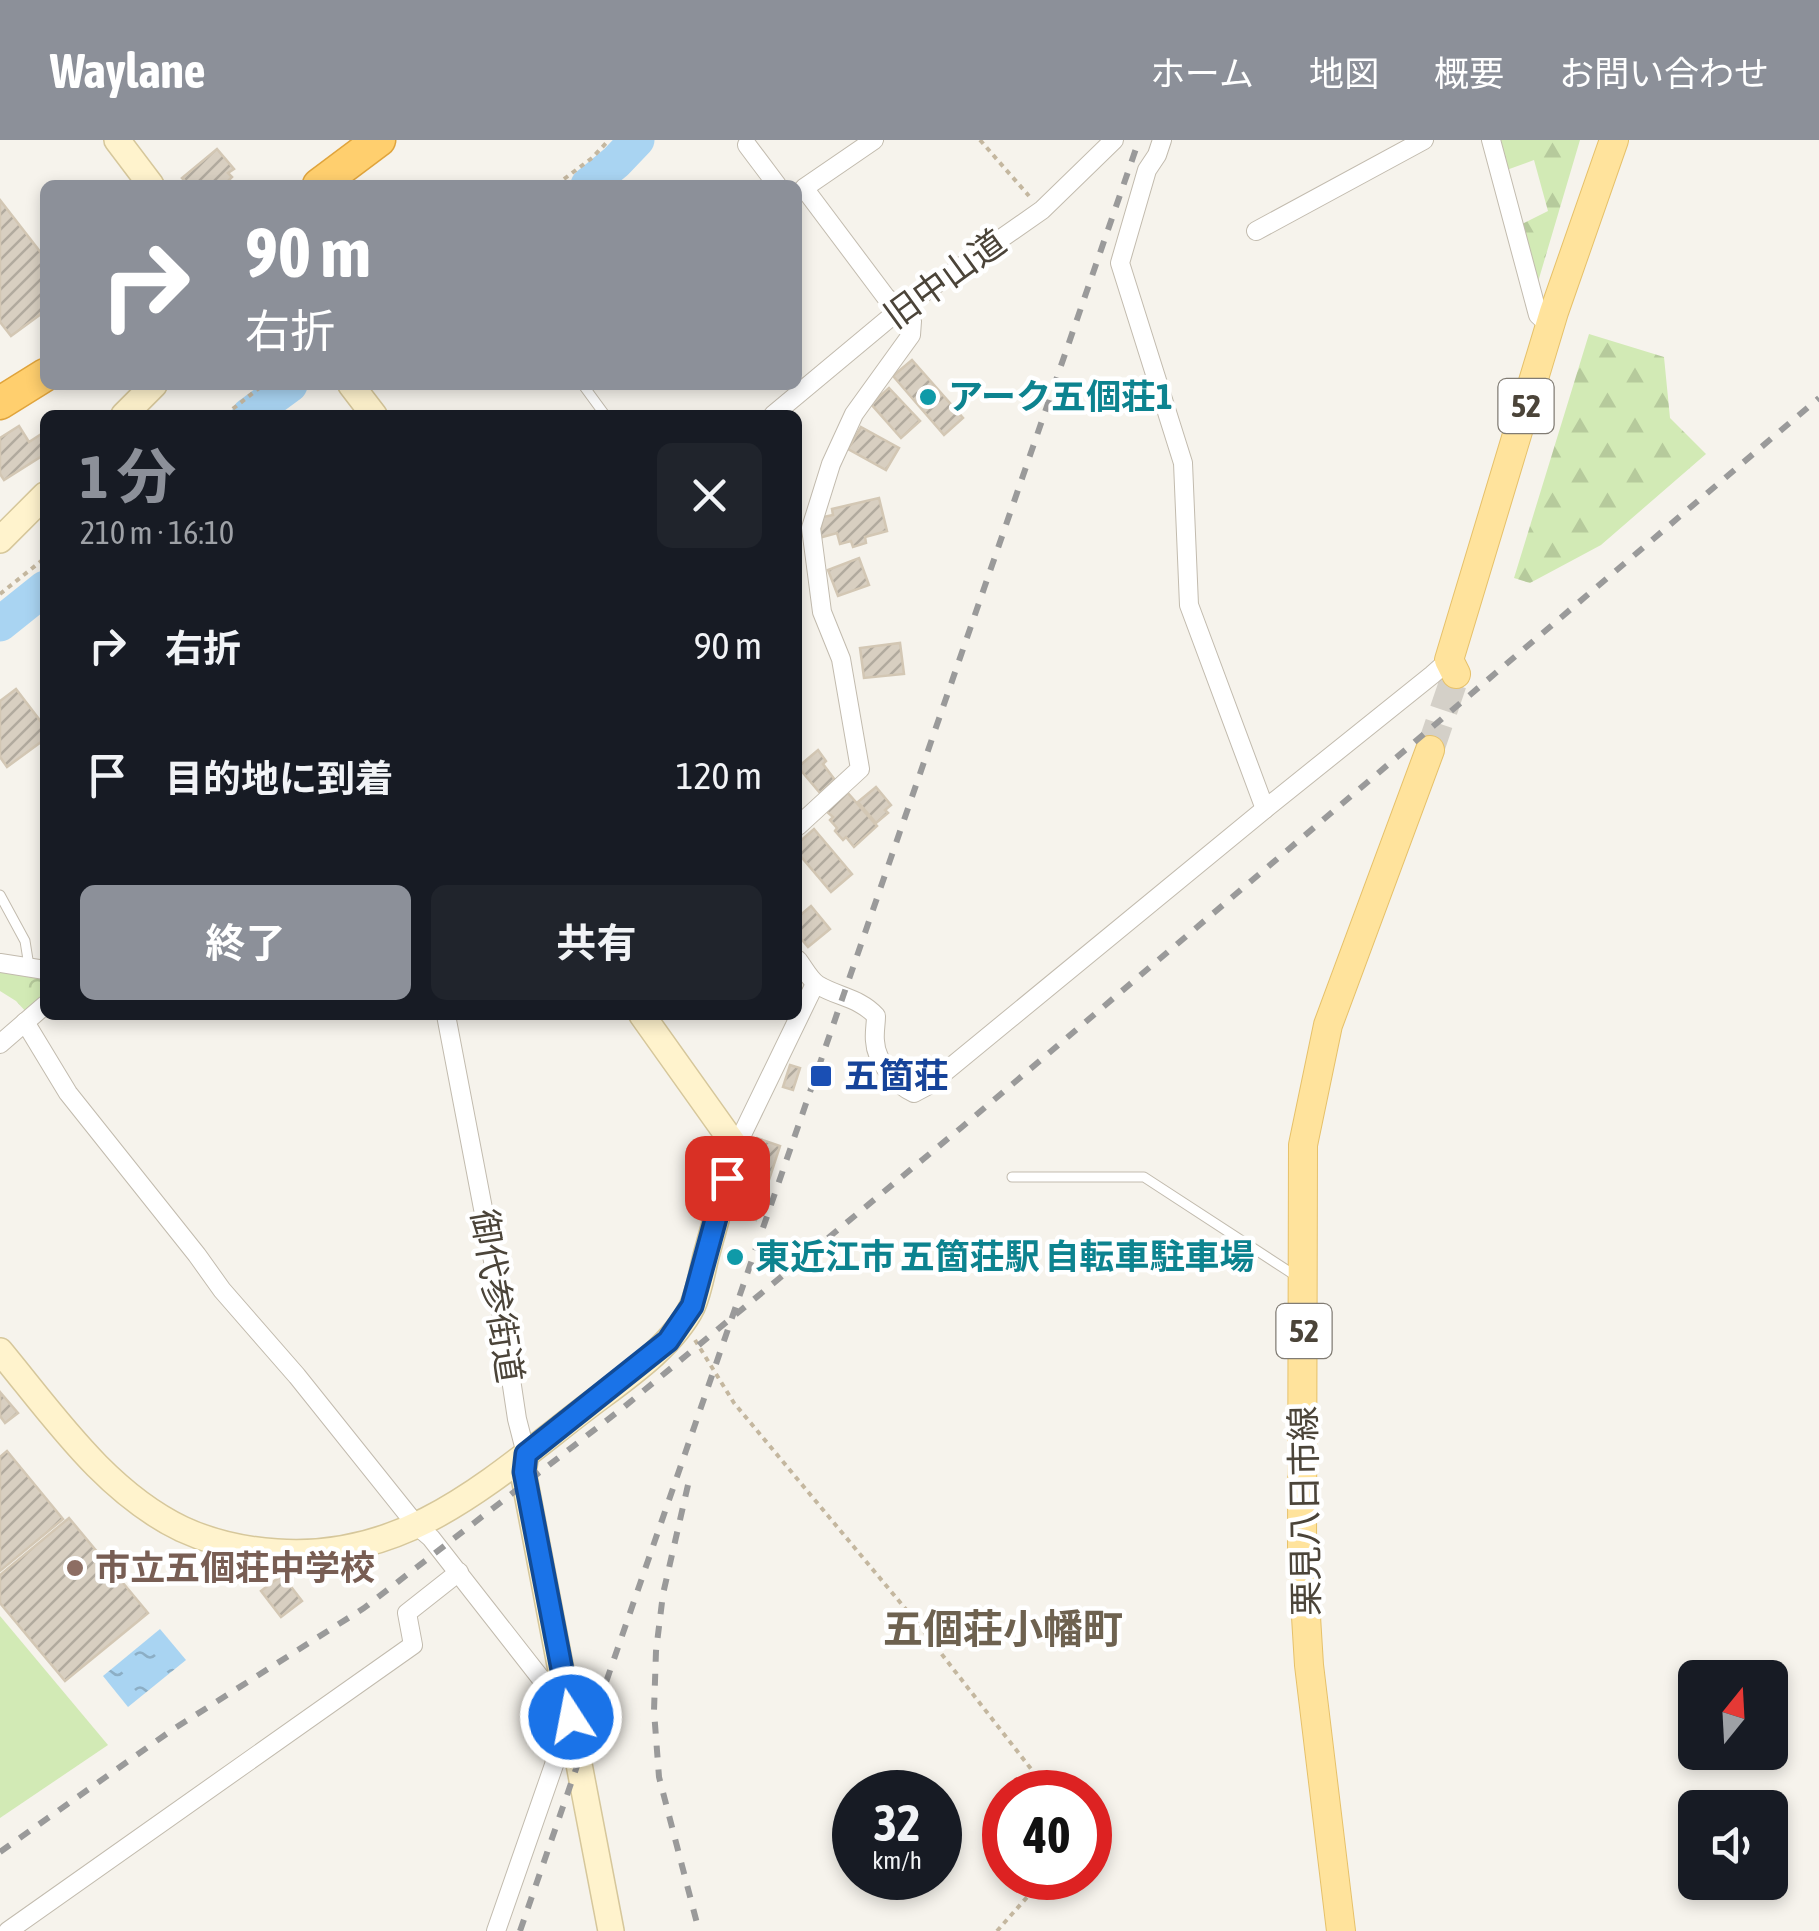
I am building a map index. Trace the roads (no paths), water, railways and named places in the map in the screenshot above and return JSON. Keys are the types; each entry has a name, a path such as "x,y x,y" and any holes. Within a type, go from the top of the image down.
{"highway":[{"path":"326,180 376,143"},
{"path":"0,403 40,378"}],"main road":[{"name":"52","path":"1452,666 1550,326 1614,140"},
{"name":"栗見八日市線","path":"1341,1931 1309,1664 1302,1552 1304,1144 1328,1025 1430,750"}],"street":[{"path":"118,140 147,180"},
{"path":"802,187 874,140"},
{"name":"旧中山道","path":"779,410 899,310 1042,210 1114,140"},
{"path":"1162,140 1158,154 1146,170 1120,263 1183,463 1189,605 1265,808"},
{"path":"1256,231 1424,140"},
{"path":"1491,140 1538,316 1550,326"},
{"path":"348,180 376,143"},
{"path":"747,145 773,180"},
{"path":"802,189 885,296 912,322 911,335 854,414 831,464 811,528 822,612 842,659 860,769 802,822"},
{"path":"129,410 149,390"},
{"path":"355,390 370,410"},
{"path":"0,540 40,500"},
{"path":"802,966 815,984 854,999 876,1016 874,1045 881,1062 902,1088 914,1094 1265,808 1432,676 1452,666"},
{"path":"0,964 38,969"},
{"path":"802,1011 815,984"},
{"path":"0,1044 40,1009"},
{"name":"御代参街道","path":"447,1020 494,1266 526,1454 524,1472 612,1931"},
{"path":"646,1020 736,1146"},
{"path":"0,1350 74,1441 105,1472 143,1506 181,1529 239,1548 310,1554 350,1550 395,1536 467,1497 668,1341 692,1306 736,1146 797,1020"},
{"path":"25,1022 68,1093 222,1290 431,1538 571,1717 547,1728 555,1762 496,1931"},
{"path":"8,1931 413,1645 407,1613 458,1572"}],"lane":[{"path":"0,895 38,969"},
{"path":"1012,1177 1144,1177 1304,1282"}],"water":[{"path":"160,1629 186,1660 128,1707 103,1676"}],"waterway":[{"path":"594,180 637,140"},
{"path":"256,410 283,390"},
{"path":"0,624 40,592"}],"tunnel":[{"path":"1430,750 1456,674"}],"railway":[{"path":"520,1931 1139,140"},
{"path":"0,1852 172,1730 364,1608 624,1407 962,1127 1819,398"},
{"path":"688,1485 663,1594 654,1711 659,1777 699,1931"}],"place":[{"name":"アーク五個荘1","path":"928,397"},
{"name":"五箇荘","path":"821,1076"},
{"name":"東近江市 五箇荘駅 自転車駐車場","path":"735,1257"},
{"name":"市立五個荘中学校","path":"75,1568"}],"district":[{"name":"五個荘小幡町","path":"1003,1629"}]}
